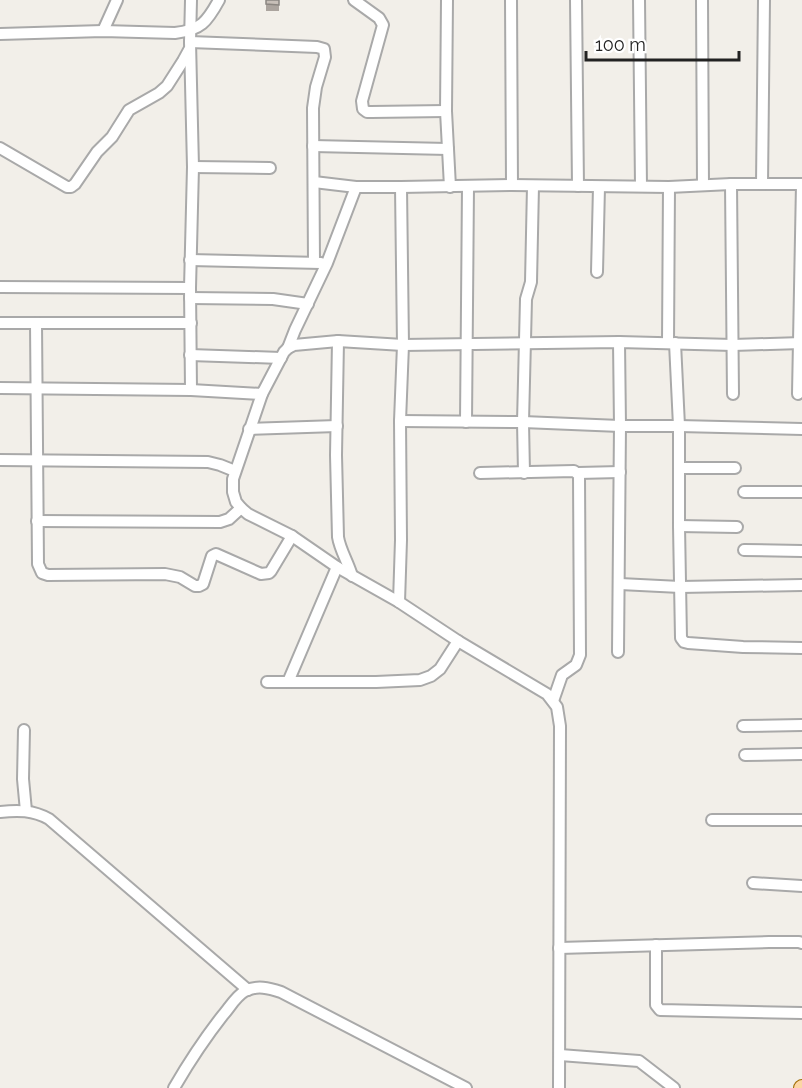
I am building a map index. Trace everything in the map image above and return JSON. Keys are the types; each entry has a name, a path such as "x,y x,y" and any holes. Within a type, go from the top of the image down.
{"street":[{"path":"103,31 117,0"},
{"path":"190,390 193,167 191,0"},
{"path":"0,148 67,187 72,187 97,152 112,137 129,110 159,93 171,81 191,40 200,26 210,17 219,0"},
{"path":"354,0 379,18 383,25 362,101 363,109 367,112 446,111"},
{"path":"447,0 446,111 450,187"},
{"path":"511,0 512,185"},
{"path":"576,0 578,186"},
{"path":"639,0 640,186"},
{"path":"702,0 703,185"},
{"path":"762,184 764,0"},
{"path":"0,34 103,31 175,33 191,40 322,48 325,57 315,97 313,146 314,262"},
{"path":"313,146 448,149"},
{"path":"193,167 270,168"},
{"path":"314,182 356,187 512,185 669,187 802,184 801,344 798,394"},
{"path":"731,184 733,394"},
{"path":"524,473 526,300 531,282 533,186"},
{"path":"356,187 327,263 288,348 262,394 235,471 233,492 241,508 292,536 337,567 399,602 546,694 557,707 560,726 559,1088"},
{"path":"399,602 400,422 404,345 401,187"},
{"path":"466,422 468,187"},
{"path":"597,272 599,187"},
{"path":"669,187 671,343 679,426 680,632 684,642 688,643 802,648"},
{"path":"190,260 327,263"},
{"path":"0,287 190,293 308,304"},
{"path":"0,323 190,323"},
{"path":"36,323 36,460 40,571 44,574 165,574 180,577 197,586 203,584 212,556 216,554 261,574 269,573 292,536"},
{"path":"288,348 294,345 338,341 404,345 619,342 801,344"},
{"path":"338,341 336,455 338,537 352,576"},
{"path":"618,652 619,342"},
{"path":"190,355 281,358"},
{"path":"0,388 190,390 262,394"},
{"path":"400,422 523,422 802,429"},
{"path":"249,429 337,426"},
{"path":"0,460 208,462 235,471"},
{"path":"680,468 735,468"},
{"path":"480,473 620,472"},
{"path":"553,701 562,675 576,665 580,655 580,479 578,473"},
{"path":"744,492 802,492"},
{"path":"37,521 220,522 229,519 241,508"},
{"path":"679,526 737,527"},
{"path":"744,550 802,551"},
{"path":"288,682 337,567"},
{"path":"620,584 680,587 802,585"},
{"path":"267,682 376,682 426,679 437,673 458,641"},
{"path":"743,726 802,725"},
{"path":"24,730 23,779 26,811"},
{"path":"746,754 802,754"},
{"path":"0,812 26,811 49,819 248,990"},
{"path":"712,820 802,820"},
{"path":"753,883 802,886"},
{"path":"559,948 802,943"},
{"path":"656,945 656,1005 660,1010 802,1013"},
{"path":"174,1088 208,1034 238,997 248,990 266,987 281,992 466,1088"},
{"path":"560,1055 639,1061 674,1088"}],"building":[{"path":"266,0 279,0 279,5 266,4"}]}
